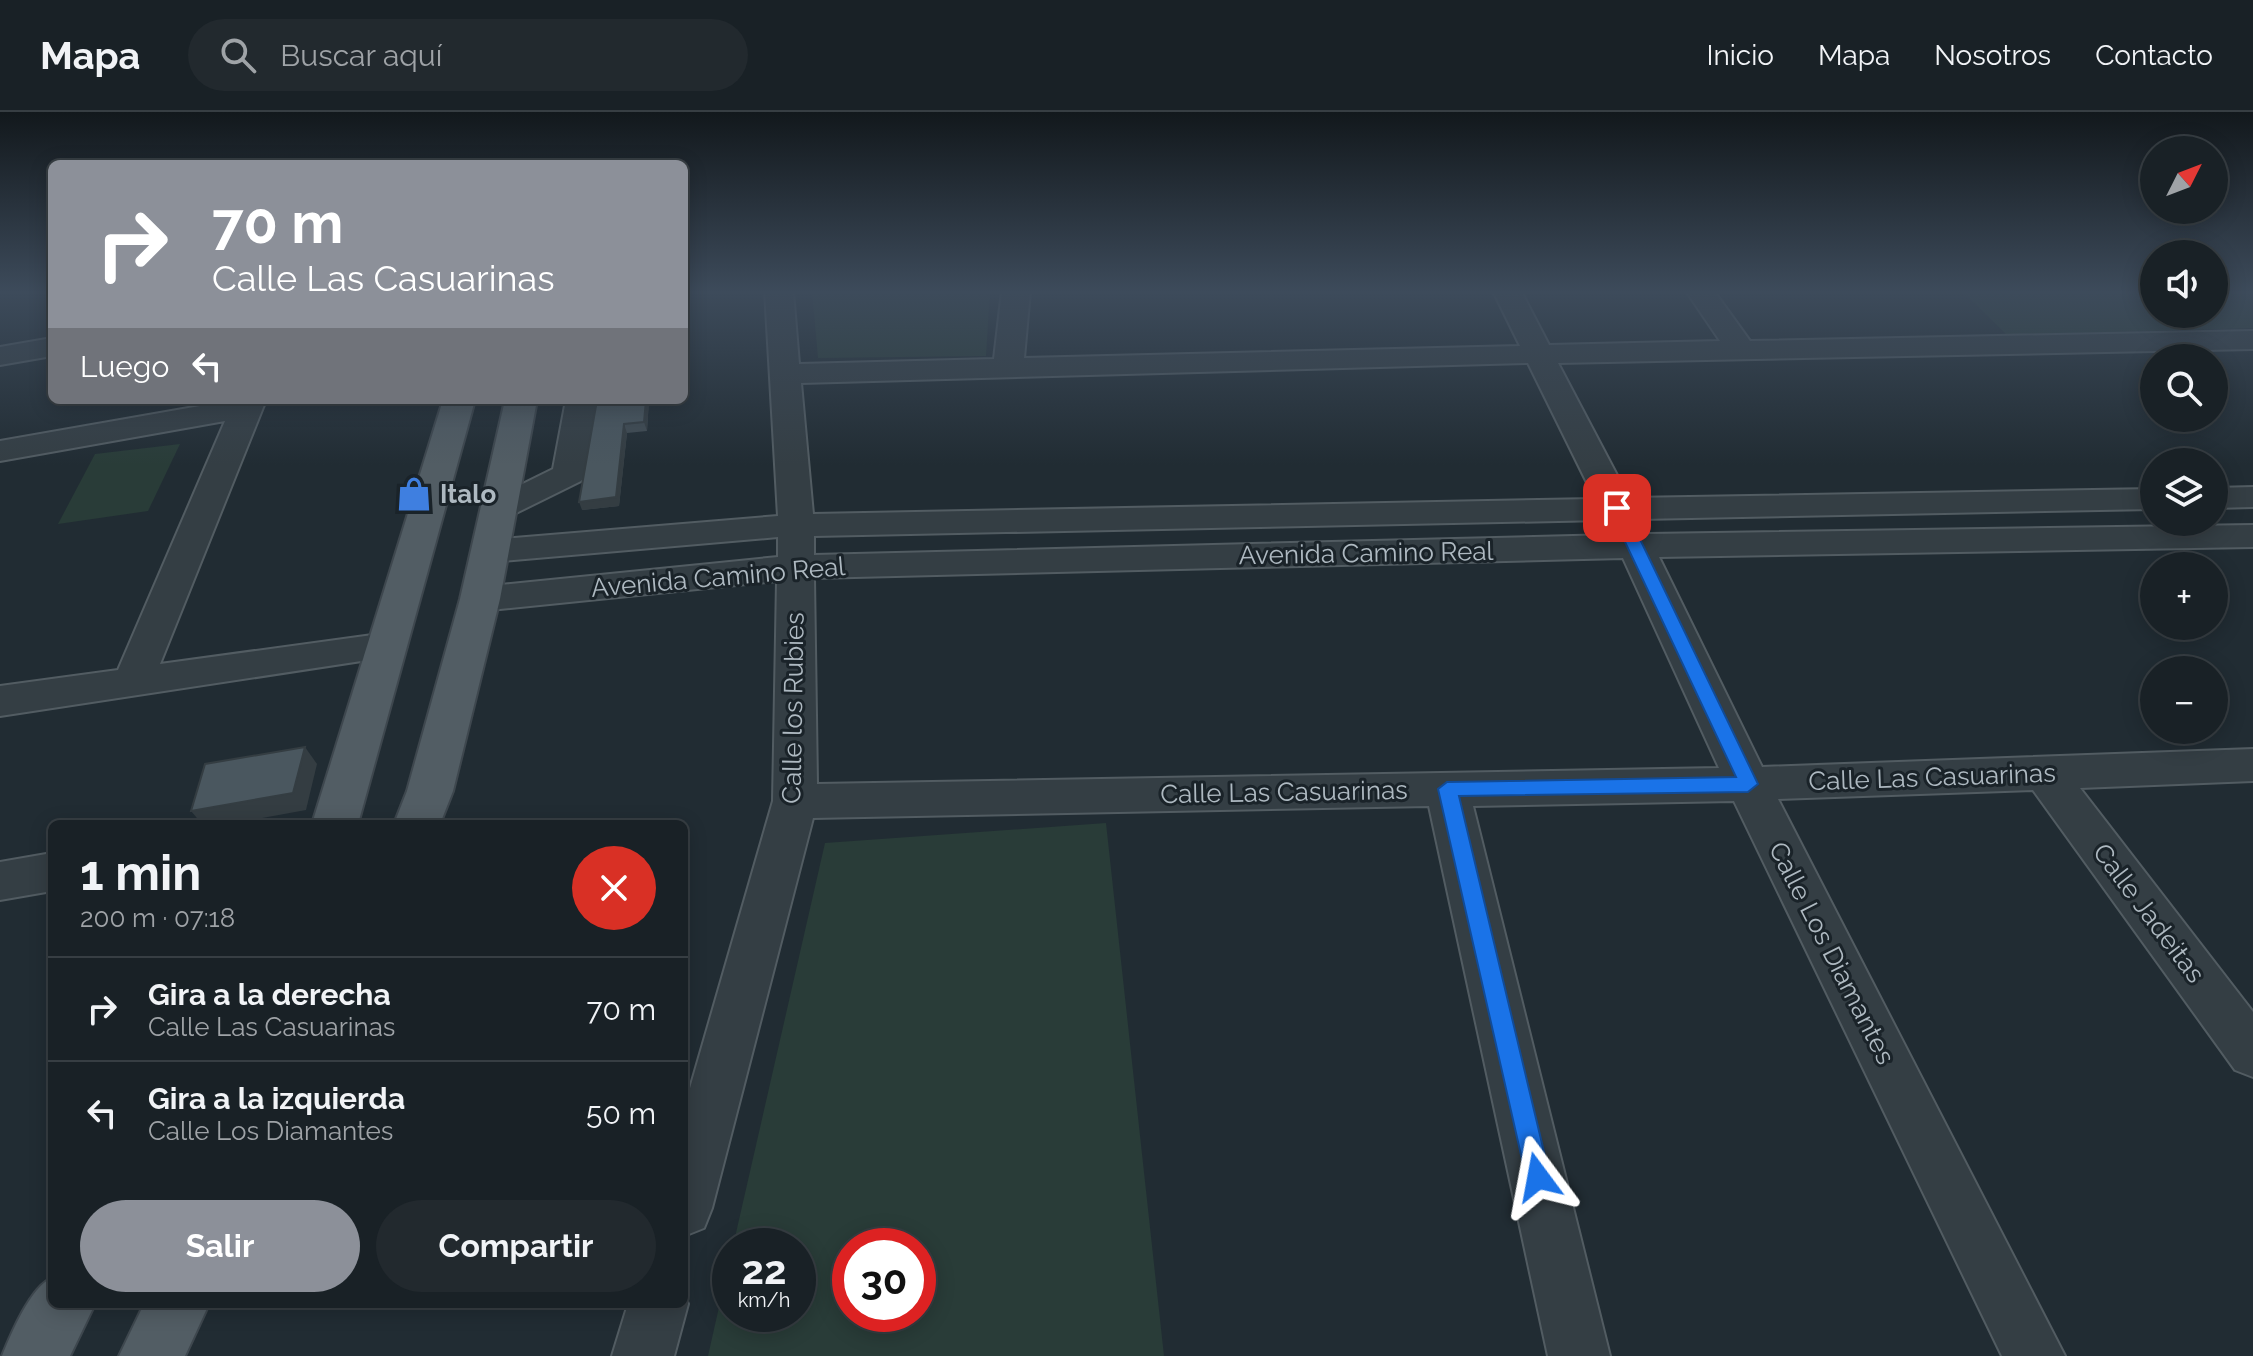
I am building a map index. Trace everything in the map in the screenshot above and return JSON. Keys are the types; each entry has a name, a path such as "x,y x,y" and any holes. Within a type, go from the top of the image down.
{"main road":[{"path":"335,820 458,404"},
{"path":"419,820 430,791 480,599 520,404"},
{"path":"50,1356 34,1356 62,1308"},
{"path":"151,1356 176,1308"}],"street":[{"path":"0,356 40,349"},
{"name":"Calle los Rubies","path":"688,1193 795,801 796,546 782,349"},
{"path":"1008,368 1010,349"},
{"path":"1536,349 1627,527"},
{"path":"783,374 1789,349"},
{"path":"133,681 248,404"},
{"path":"0,451 248,404"},
{"path":"500,508 569,474 581,404"},
{"path":"2228,498 2253,497"},
{"name":"Avenida Camino Real","path":"491,551 1627,527 2140,500"},
{"name":"Avenida Camino Real","path":"1627,527 2253,536"},
{"name":"Calle Los Diamantes","path":"1627,527 1748,784 2034,1356"},
{"name":"Avenida Camino Real","path":"480,599 796,546"},
{"path":"0,701 387,646"},
{"name":"Calle Las Casuarinas","path":"795,801 1748,784 2253,765"},
{"name":"Calle Jadeitas","path":"2045,773 2253,1053"},
{"path":"1447,789 1579,1356"},
{"path":"0,881 48,873"},
{"path":"643,1356 657,1308"}],"green space":[{"path":"817,349 986,349 986,356 818,358"},
{"path":"180,444 148,511 58,524 95,454"},
{"path":"1106,823 1164,1356 708,1356 713,1332 816,1332 816,1228 737,1228 825,843"}],"building":[{"path":"596,404 646,404 644,422 624,424 616,497 579,502"},
{"path":"305,747 293,793 191,811 205,764"}],"place":[{"name":"Italo","path":"414,494"}],"route":[{"path":"1538,1177 1447,789 1748,784 1617,508"}]}
